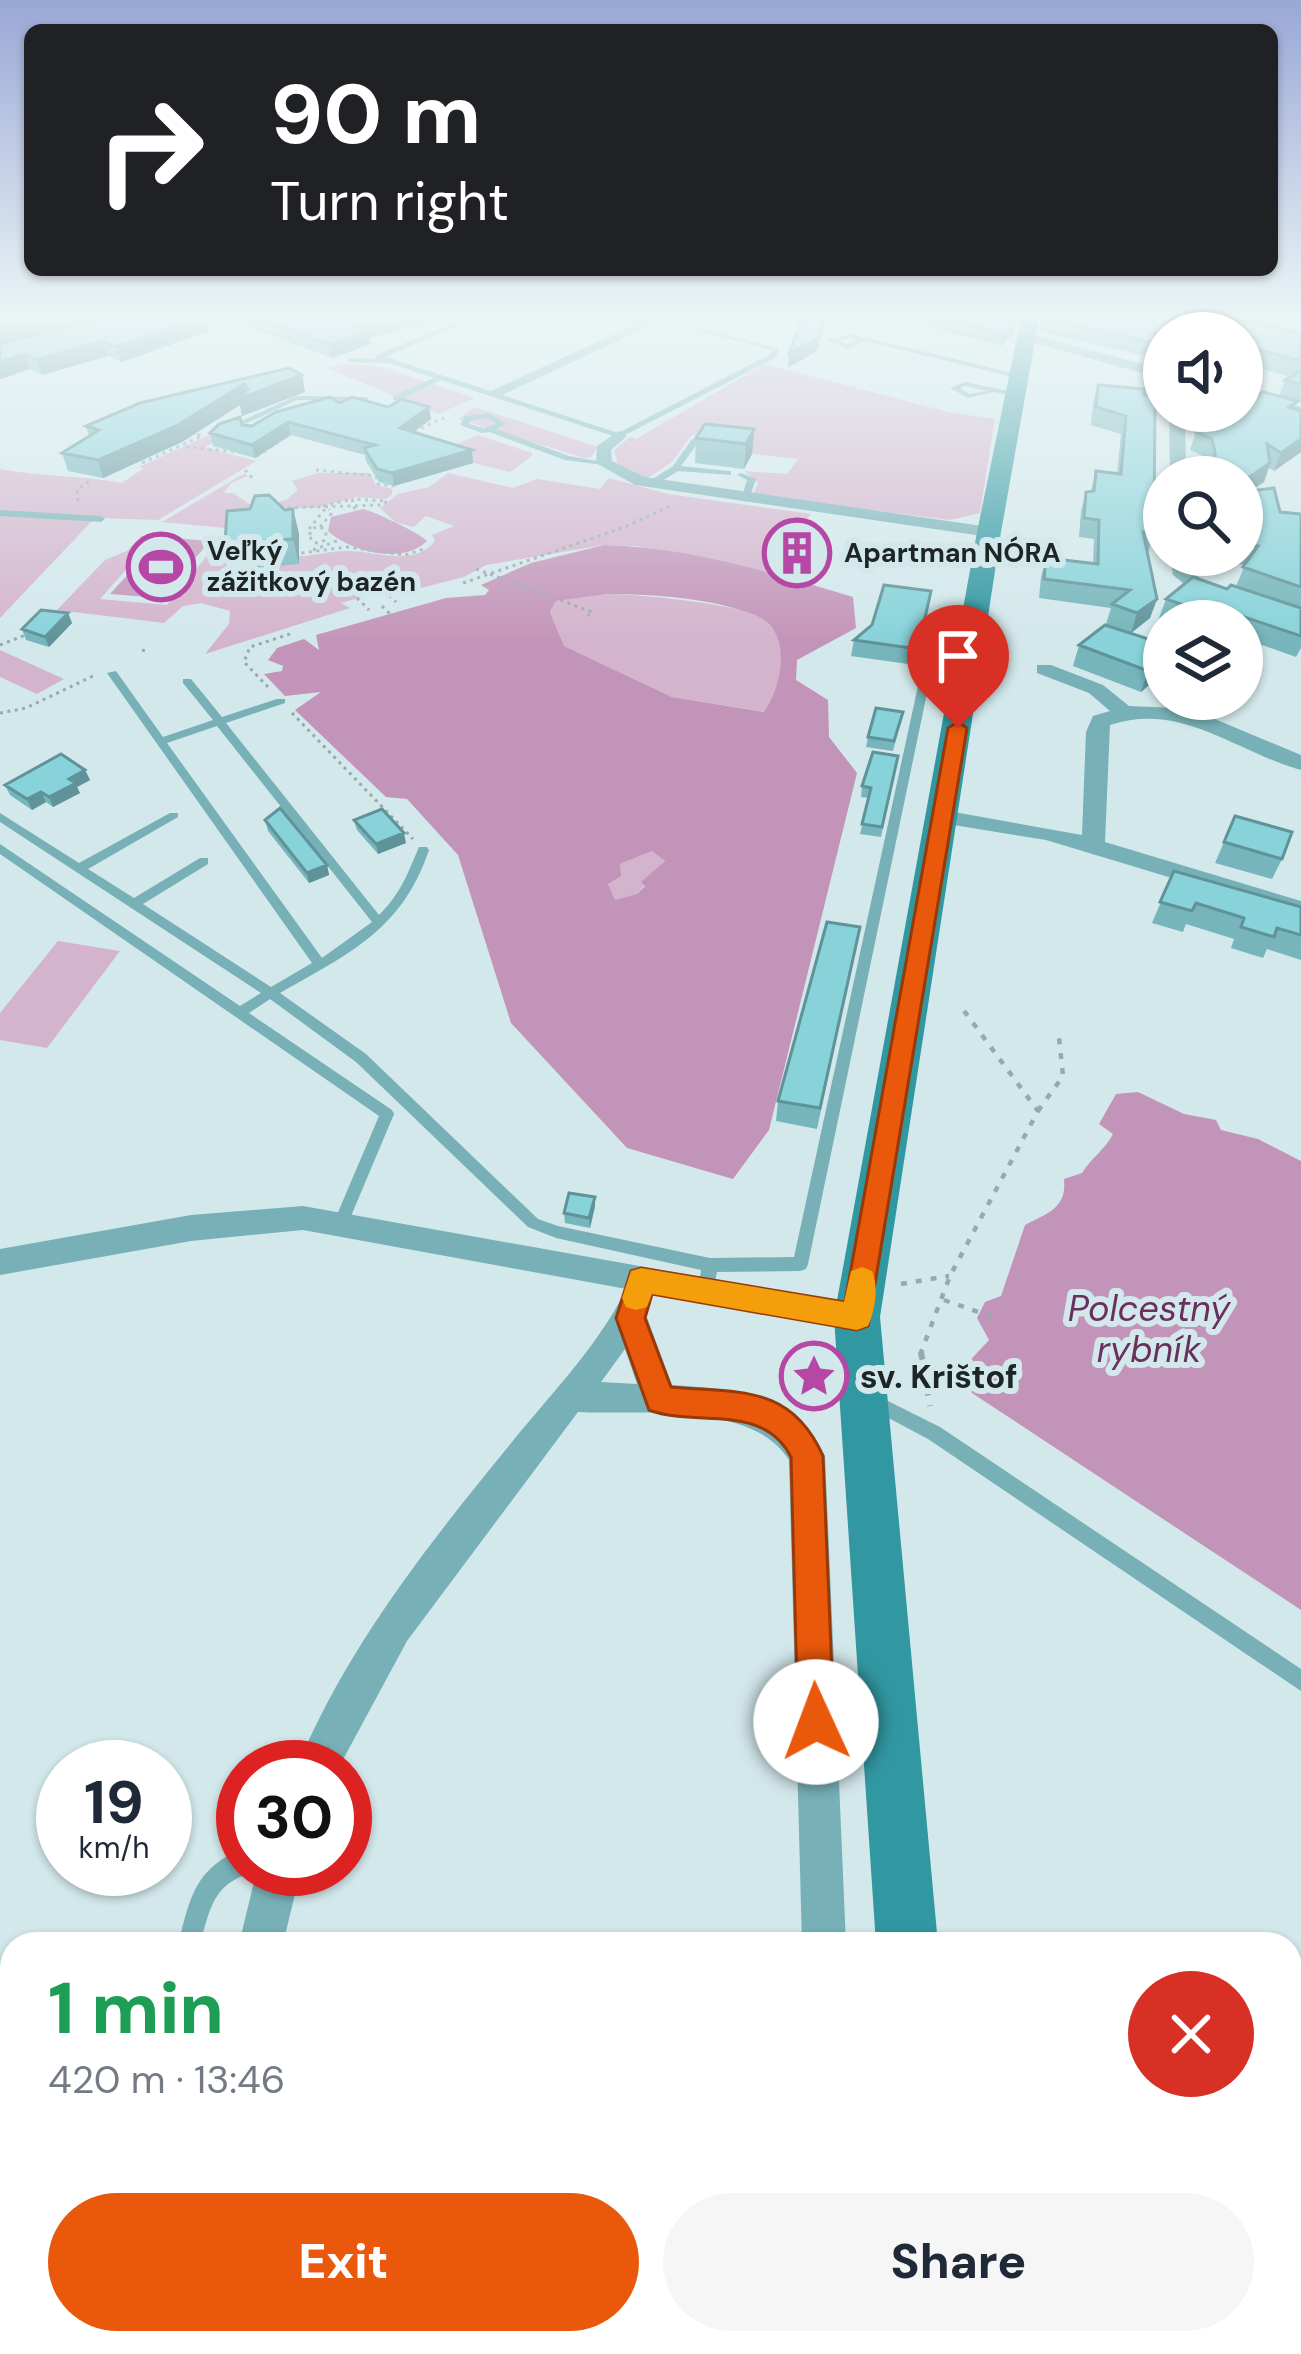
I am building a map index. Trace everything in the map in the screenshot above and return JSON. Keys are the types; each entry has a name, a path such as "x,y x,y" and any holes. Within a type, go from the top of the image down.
{"main road":[{"path":"907,1932 858,1304 989,532 1012,423"}],"street":[{"path":"619,436 603,449 604,463 620,475 651,484 989,532"},
{"path":"1184,576 1301,620"},
{"path":"1044,669 1096,688 1122,711"},
{"path":"1094,846 1096,732 1101,721 1122,711 1172,712 1301,763"},
{"path":"943,817 1049,833 1301,909"},
{"path":"0,1262 191,1228 303,1218 641,1280 708,1279 858,1304"},
{"path":"329,1740 388,1637 572,1396 612,1335 631,1318 641,1280"},
{"path":"631,1318 660,1400"},
{"path":"572,1396 765,1409 796,1435 807,1456 824,1932"},
{"path":"264,1932 273,1896"}],"lane":[{"path":"223,431 241,423"},
{"path":"250,433 275,423"},
{"path":"580,423 619,436 644,423"},
{"path":"490,430 568,458 604,463"},
{"path":"651,484 676,468 695,441 715,442"},
{"path":"676,468 728,473"},
{"path":"741,475 752,479 745,499"},
{"path":"0,513 101,519"},
{"path":"0,817 269,992 361,1058 533,1223 708,1279 800,1264 936,626"},
{"path":"108,671 318,962"},
{"path":"187,680 380,924"},
{"path":"162,741 281,700"},
{"path":"80,868 173,815"},
{"path":"0,848 387,1114"},
{"path":"238,1013 380,924 418,876 423,850"},
{"path":"134,904 204,861"},
{"path":"183,972 210,955"},
{"path":"341,1224 387,1114 405,1101"},
{"path":"865,1397 934,1433 1301,1681"},
{"path":"192,1932 203,1893 216,1880"}],"path":[{"path":"399,441 426,423"},
{"path":"193,428 209,432"},
{"path":"128,458 142,464 202,436 187,431"},
{"path":"257,456 283,436 275,434"},
{"path":"155,446 170,451"},
{"path":"180,446 266,458"},
{"path":"245,470 254,480"},
{"path":"316,470 338,476 368,472 380,484 395,488 387,501 315,514 308,529 314,543 328,538 320,527"},
{"path":"334,473 342,471"},
{"path":"78,519 77,490 92,478"},
{"path":"463,583 535,554 630,528 678,502"},
{"path":"275,508 354,504"},
{"path":"308,529 320,527 332,513 324,509"},
{"path":"313,550 339,540"},
{"path":"291,554 347,548 405,555 424,549"},
{"path":"476,568 592,612 587,616"},
{"path":"384,590 396,602"},
{"path":"357,598 368,610"},
{"path":"382,606 397,621"},
{"path":"0,645 32,629"},
{"path":"293,633 250,647 244,662 423,850"},
{"path":"142,650 149,652"},
{"path":"0,713 26,708 108,671"},
{"path":"958,1004 1038,1111"},
{"path":"934,1433 920,1354 950,1276 1038,1111 1063,1076 1058,1037"},
{"path":"858,1304 950,1276"},
{"path":"943,1300 995,1318"}],"shaded area":[{"path":"470,423 524,423 598,447 584,458"},
{"path":"664,423 994,423 980,513 950,520 753,495 758,483 744,471 787,474 798,459 733,452 737,441 692,435 672,462 648,478 618,464 614,450 630,437 636,439"},
{"path":"209,435 222,439 204,447 256,461 158,520 38,516 92,521 0,618 0,469 122,483 144,468 139,467"},
{"path":"478,435 532,456 510,472 449,457 446,449"},
{"path":"245,473 248,476 231,483 224,493 233,493 255,508 226,528 162,522"},
{"path":"318,473 369,473 376,485 392,489 392,494 386,499 356,497 315,508 260,507 286,500 298,490 292,481"},
{"path":"448,473 513,488 537,479 600,489 609,478 668,494 811,514 765,572 636,546 604,545 486,565 464,577 401,593 399,587 341,603 350,608 205,654 229,624 230,611 201,603 183,606 164,623 57,610 105,560 127,551 141,536 155,537 100,599 167,605 221,538 227,539 222,549 298,564 299,556 337,551 416,554 435,541 432,535 454,526 426,516 414,527 395,522 380,508 398,494 429,487"},
{"path":"608,594 710,604 760,617 771,626 781,649 776,689 765,712 672,697 564,646 550,612 556,601"},
{"path":"0,650 64,679 37,694 0,677"},
{"path":"652,851 665,860 637,894 615,901 608,884 620,864"},
{"path":"58,941 120,951 47,1048 0,1040 0,1013"}],"water":[{"path":"363,509 427,541 405,553 377,553 350,545 328,531 331,517"},
{"name":"Veľký zážitkový bazén","path":"162,537 210,541 161,598 110,594"},
{"path":"604,545 636,547 730,563 853,597 856,628 797,660 796,680 828,700 829,737 857,773 769,1130 733,1179 627,1148 511,1023 458,855 407,799 386,797 295,710 321,692 285,696 264,674 282,671 283,666 268,660 277,648 304,639 319,650 316,635 446,598 485,595 489,590 481,585 531,563","holes":["608,594 701,601 767,622 780,646 781,660 776,688 764,712 672,697 564,646 550,612 556,601","652,851 665,861 641,882 645,886 637,894 615,900 608,884 621,876 620,864"]},
{"name":"Polcestný rybník","path":"1138,1092 1184,1114 1216,1120 1221,1130 1258,1139 1301,1161 1301,1610 972,1393 960,1371 989,1340 977,1318 985,1302 1001,1296 1025,1225 1059,1203 1064,1179 1082,1173 1109,1140 1113,1134 1099,1124 1116,1094"}],"building":[{"path":"181,423 98,460 62,453 99,430 86,426"},
{"path":"222,423 287,423 252,445 210,433"},
{"path":"291,423 407,423 400,428 472,450 392,473 377,469 364,448 375,445"},
{"path":"1125,423 1143,423 1143,432 1155,432 1155,456 1143,456 1143,576 1152,576 1157,599 1143,600 1143,609 1137,613 1112,604 1130,590 1044,579 1046,558 1098,564 1099,520 1084,518 1086,492 1094,491 1096,471 1121,474"},
{"path":"1263,423 1301,423 1301,439 1281,453 1267,444 1270,463 1263,468 1263,456 1215,456 1212,439 1196,432 1263,432"},
{"path":"705,424 754,429 746,444 696,438"},
{"path":"1274,488 1280,512 1301,514 1301,587 1263,574 1263,489"},
{"path":"269,495 285,510 293,509 293,539 225,544 227,511 250,509 255,496"},
{"path":"1193,577 1227,589 1231,585 1301,608 1301,636 1263,623 1263,600 1166,599"},
{"path":"884,585 931,591 918,649 854,640 872,625"},
{"path":"41,610 68,613 45,637 22,629"},
{"path":"1105,625 1143,637 1143,669 1079,645"},
{"path":"876,708 903,712 894,741 868,737"},
{"path":"873,752 898,756 882,827 862,824 871,788 862,786"},
{"path":"61,754 85,770 69,779 76,783 49,797 41,792 27,799 5,785"},
{"path":"280,808 327,865 307,873 265,820"},
{"path":"382,809 404,833 376,844 354,820"},
{"path":"1235,816 1292,832 1282,859 1224,842"},
{"path":"1174,871 1301,907 1301,935 1277,928 1274,937 1241,927 1244,918 1196,903 1192,911 1160,902"},
{"path":"827,922 860,927 820,1108 778,1101"},
{"path":"569,1193 595,1197 589,1218 564,1213"}],"slow traffic":[{"path":"636,1298 641,1280 857,1317 862,1279"}],"place":[{"name":"Apartman NÓRA","path":"797,553"},
{"name":"Veľký zážitkový bazén","path":"161,567"},
{"name":"sv. Krištof","path":"814,1376"}],"route":[{"path":"816,1722 807,1456 796,1435 765,1409 660,1400 645,1370 631,1318 641,1280 857,1317 958,728"}]}
